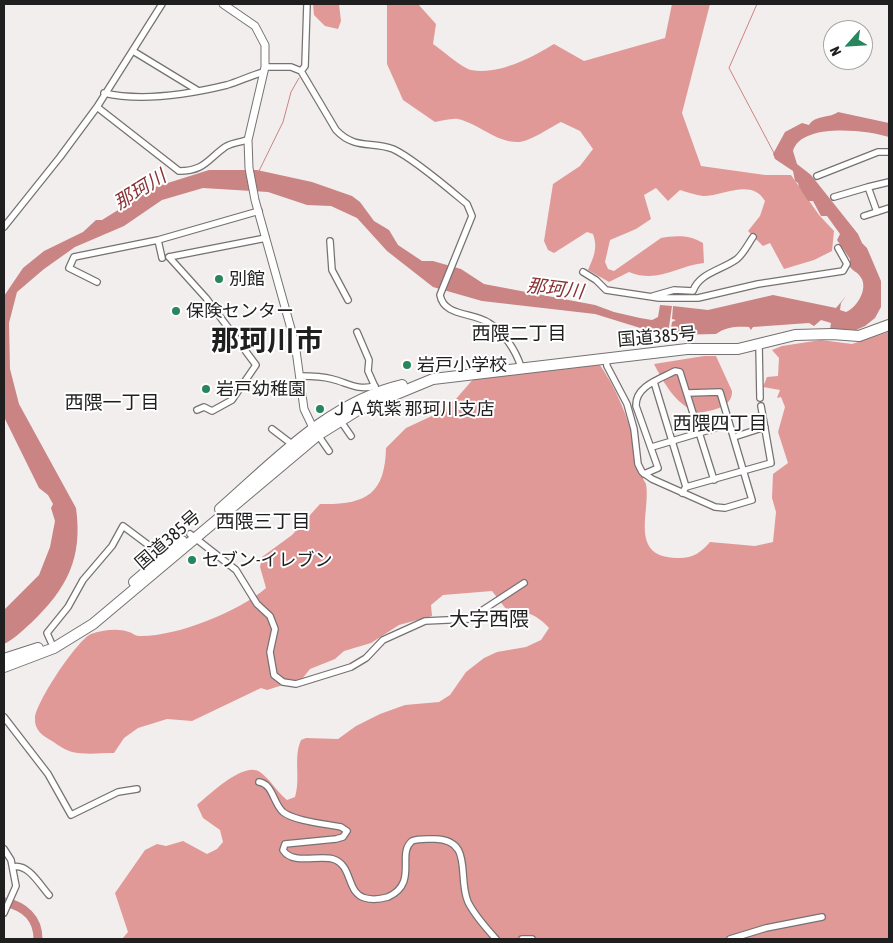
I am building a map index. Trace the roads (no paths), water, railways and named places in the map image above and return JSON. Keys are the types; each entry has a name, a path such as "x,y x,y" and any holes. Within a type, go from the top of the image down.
{"highway":[{"name":"国道385号","path":"4,659 52,642 94,616 163,556 192,536 315,432 354,403 378,393 425,381 521,367 687,349 738,349 808,334 859,336 889,325"},
{"name":"国道385号","path":"4,667 54,648 93,624 293,445 340,420 378,393"}],"street":[{"path":"4,227 60,158 97,107 104,93 162,4"},
{"path":"223,4 255,26 262,36 266,54 248,140 249,168 255,200 295,343 304,409 315,432 329,451"},
{"path":"301,71 305,66 307,4"},
{"path":"133,51 197,90"},
{"path":"104,93 139,96 197,90 228,84 264,69 292,67 301,71 336,130 344,138 352,143 392,149 458,196 470,210 472,216 440,295 441,302 447,308 480,319 494,326 514,351 521,367"},
{"path":"97,107 179,171 200,168 208,164 225,147 248,140"},
{"path":"817,176 878,152 889,152"},
{"path":"834,198 889,182"},
{"path":"868,187 877,212"},
{"path":"864,216 889,208"},
{"path":"97,282 69,268 74,257 158,240 259,211"},
{"path":"651,296 674,290 693,290 704,276 738,257 754,237"},
{"path":"197,410 204,407 212,411 232,400 256,365 206,298 169,257 266,238"},
{"path":"158,240 162,258"},
{"path":"330,241 332,270 348,300"},
{"path":"583,272 596,280 606,290 651,296 698,298 758,284 843,271 847,264 838,248"},
{"path":"358,332 369,360 368,371 378,393"},
{"path":"759,345 760,398"},
{"path":"606,358 607,366 627,404 634,429 638,464 644,474 684,490 720,508 752,500 720,392 688,393"},
{"path":"644,474 658,468 636,402 642,389 674,371 680,372 688,393 714,480"},
{"path":"300,376 318,376 354,387 367,388 378,393"},
{"path":"654,382 672,441 684,490"},
{"path":"684,490 771,463 761,406"},
{"path":"340,420 351,436"},
{"path":"652,447 729,424"},
{"path":"734,437 765,427"},
{"path":"272,429 293,445"},
{"path":"52,642 47,633 68,608 83,580 109,550 123,526 163,556"},
{"path":"192,536 236,570 257,604 270,616 275,629 270,663 274,675 288,684 304,683 351,667 366,658 383,640 419,623 469,619 478,616 524,583"},
{"path":"4,717 48,774 71,815 118,792 137,789"},
{"path":"259,782 267,785 279,808 286,814 340,827 347,831 344,837 336,839 285,844 283,850 288,856 294,858 324,857 336,860 346,868 355,891 365,898 374,900 390,896 402,885 406,875 407,847 412,841 443,840 453,844 459,851 468,902 480,921 496,939"},
{"path":"4,850 13,867 16,886 4,913"},
{"path":"13,867 25,868 49,895"},
{"path":"730,939 766,928 822,917"},
{"path":"522,939 532,939"}],"waterway":[{"path":"757,4 729,68 774,153"},
{"path":"259,171 283,122 291,92 299,78"},
{"path":"4,902 24,910 33,919 38,939"}],"place":[{"name":"別館","path":"219,279"},
{"name":"保険センター","path":"176,311"},
{"name":"岩戸小学校","path":"407,365"},
{"name":"岩戸幼稚園","path":"206,389"},
{"name":"ＪＡ筑紫 那珂川支店","path":"320,409"},
{"name":"セブン-イレブン","path":"192,560"}],"district":[{"name":"西隈二丁目","path":"519,334"},
{"name":"那珂川市","path":"267,341"},
{"name":"西隈一丁目","path":"112,403"},
{"name":"西隈四丁目","path":"720,424"},
{"name":"西隈三丁目","path":"263,522"},
{"name":"大字西隈","path":"489,620"}],"water label":[{"name":"那珂川","path":"140,190"},
{"name":"那珂川","path":"555,289"}]}
